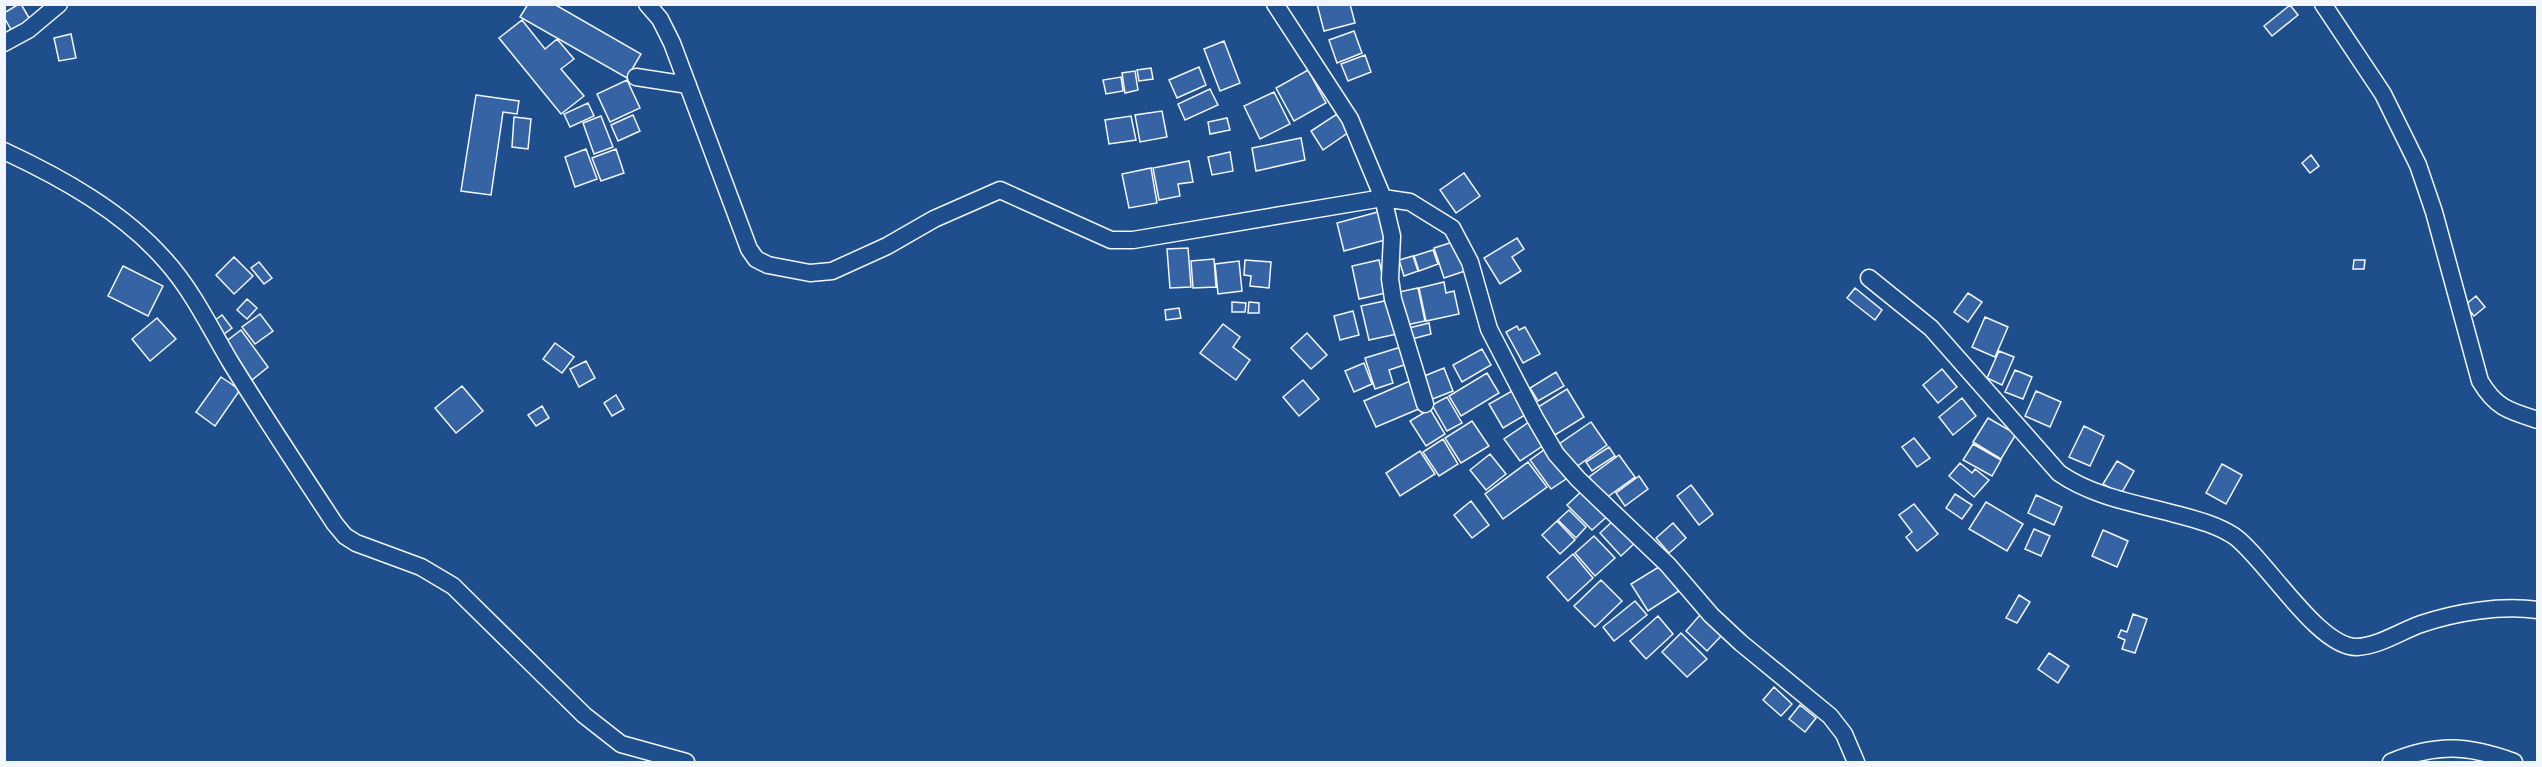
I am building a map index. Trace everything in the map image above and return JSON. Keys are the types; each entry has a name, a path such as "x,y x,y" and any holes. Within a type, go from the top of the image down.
{"street":[{"path":"4,43 28,30 59,4"},
{"path":"647,4 660,19 688,85 749,249 756,259 768,265 810,273 832,271 887,246 943,215 1000,190 1111,240 1132,240 1383,198 1410,202 1452,228 1470,262 1489,329 1556,454 1578,479 1668,565 1719,622 1830,716 1844,734 1856,762"},
{"path":"1275,4 1350,119 1383,198 1392,236 1390,279 1393,299 1425,404"},
{"path":"2323,4 2383,94 2418,165 2434,212 2480,381 2494,403 2508,411 2538,420"},
{"path":"636,77 688,85"},
{"path":"4,151 61,180 125,223 164,259 196,301 237,373 345,536 356,543 421,567 453,586 584,715 621,744 686,762"},
{"path":"1869,278 1931,328 2059,473 2084,488 2202,521 2234,537 2330,637 2355,647 2382,640 2422,624 2468,613 2517,607 2538,610"},
{"path":"2391,762 2411,753 2438,747 2489,753 2514,762"}],"building":[{"path":"19,4 32,23 13,33 4,13"},
{"path":"528,4 554,4 641,54 627,78 520,17"},
{"path":"1317,4 1350,4 1355,23 1324,31"},
{"path":"2290,5 2298,15 2272,36 2264,26"},
{"path":"522,20 545,49 557,39 574,59 561,69 584,96 561,114 499,38"},
{"path":"1354,31 1362,53 1337,63 1329,40"},
{"path":"71,34 76,58 59,61 54,38"},
{"path":"1224,41 1240,83 1220,91 1204,49"},
{"path":"1365,55 1371,72 1348,81 1341,64"},
{"path":"1199,67 1206,85 1177,98 1169,80"},
{"path":"1151,68 1153,79 1139,81 1137,70"},
{"path":"1308,70 1326,103 1294,121 1276,88"},
{"path":"1135,71 1138,90 1125,93 1122,73"},
{"path":"1121,77 1123,91 1106,94 1103,80"},
{"path":"627,80 640,108 610,122 597,94"},
{"path":"1210,89 1218,105 1185,120 1178,104"},
{"path":"1274,92 1290,124 1260,139 1244,106"},
{"path":"476,95 519,101 517,114 503,112 491,195 461,191"},
{"path":"588,103 594,116 570,127 564,114"},
{"path":"1162,111 1167,137 1140,142 1135,115"},
{"path":"1337,114 1349,132 1323,150 1311,131"},
{"path":"633,115 640,131 618,141 611,125"},
{"path":"601,116 613,147 594,154 583,123"},
{"path":"1131,116 1136,140 1109,144 1105,120"},
{"path":"514,117 531,119 528,149 512,147"},
{"path":"1227,118 1230,130 1210,134 1208,122"},
{"path":"1301,138 1305,160 1256,171 1252,148"},
{"path":"586,149 597,179 575,187 565,157"},
{"path":"616,149 624,173 601,181 592,158"},
{"path":"1230,152 1233,171 1212,175 1208,157"},
{"path":"2311,155 2319,166 2310,173 2302,163"},
{"path":"1189,161 1193,182 1178,184 1180,196 1159,200 1153,168"},
{"path":"1151,168 1157,203 1129,208 1122,174"},
{"path":"1464,173 1480,196 1456,213 1440,190"},
{"path":"1378,212 1385,240 1344,251 1337,223"},
{"path":"1517,238 1524,249 1512,257 1521,271 1500,284 1484,258"},
{"path":"1456,241 1465,271 1444,278 1434,248"},
{"path":"1188,248 1191,287 1170,288 1167,249"},
{"path":"1433,250 1438,264 1419,271 1414,256"},
{"path":"1413,256 1418,271 1404,276 1399,260"},
{"path":"234,257 253,276 234,294 216,275"},
{"path":"1214,259 1216,287 1193,288 1191,261"},
{"path":"1245,260 1271,262 1269,288 1250,286 1251,276 1244,275"},
{"path":"1379,260 1386,293 1359,299 1352,266"},
{"path":"2354,260 2365,260 2364,269 2353,269"},
{"path":"1239,261 1242,291 1218,294 1215,264"},
{"path":"259,262 272,278 264,284 251,268"},
{"path":"123,266 163,286 148,316 108,296"},
{"path":"1444,282 1446,293 1454,291 1459,314 1426,321 1419,288"},
{"path":"1418,288 1425,321 1406,325 1399,292"},
{"path":"1855,288 1882,310 1875,320 1847,298"},
{"path":"1968,293 1982,302 1968,322 1954,312"},
{"path":"2476,296 2485,307 2474,316 2465,305"},
{"path":"247,299 257,308 247,319 237,310"},
{"path":"1389,300 1397,334 1369,340 1361,306"},
{"path":"1232,302 1246,303 1245,312 1232,312"},
{"path":"1249,302 1259,303 1259,313 1248,313"},
{"path":"1179,308 1181,318 1166,320 1165,310"},
{"path":"1353,311 1359,335 1340,340 1334,316"},
{"path":"260,314 273,331 255,344 242,327"},
{"path":"222,315 232,328 220,337 210,324"},
{"path":"1985,317 2008,327 1995,357 1972,347"},
{"path":"157,318 176,339 150,361 132,339"},
{"path":"1429,323 1431,334 1412,339 1409,328"},
{"path":"1223,324 1240,337 1233,347 1250,360 1236,380 1200,353"},
{"path":"1517,326 1519,330 1525,327 1540,354 1523,363 1506,332"},
{"path":"241,330 268,367 252,380 224,343"},
{"path":"1307,333 1327,355 1311,369 1291,348"},
{"path":"555,343 574,357 562,373 543,359"},
{"path":"1401,347 1407,364 1389,370 1393,383 1375,389 1365,358"},
{"path":"1482,349 1491,365 1462,382 1453,365"},
{"path":"1999,351 2014,357 2002,385 1987,378"},
{"path":"586,361 595,378 579,387 570,369"},
{"path":"1364,363 1372,384 1354,392 1345,371"},
{"path":"1444,368 1453,391 1430,400 1422,377"},
{"path":"1942,369 1957,387 1938,403 1923,385"},
{"path":"2015,370 2032,377 2023,399 2005,392"},
{"path":"1556,372 1564,386 1538,401 1530,388"},
{"path":"1487,373 1499,393 1461,416 1449,396"},
{"path":"221,377 240,390 215,426 196,412"},
{"path":"1303,380 1319,399 1299,416 1283,397"},
{"path":"1410,381 1421,408 1376,427 1364,401"},
{"path":"462,386 483,411 456,433 435,408"},
{"path":"1567,389 1584,417 1555,435 1538,407"},
{"path":"1512,391 1525,415 1503,428 1489,404"},
{"path":"2036,391 2061,402 2050,427 2025,416"},
{"path":"616,395 624,409 612,416 604,403"},
{"path":"1447,397 1462,423 1447,431 1432,405"},
{"path":"1962,398 1976,416 1953,435 1939,417"},
{"path":"542,406 549,418 536,426 528,415"},
{"path":"1430,409 1445,434 1426,446 1410,421"},
{"path":"1988,418 2016,434 2001,459 1973,442"},
{"path":"1472,421 1489,446 1461,463 1445,438"},
{"path":"1529,422 1544,445 1520,461 1504,439"},
{"path":"1591,422 1607,445 1576,467 1559,444"},
{"path":"2084,426 2104,436 2090,466 2069,457"},
{"path":"1914,438 1930,458 1917,467 1902,447"},
{"path":"1443,439 1458,464 1439,476 1423,452"},
{"path":"1973,444 2001,460 1992,476 1963,460"},
{"path":"1548,447 1569,477 1551,489 1530,460"},
{"path":"1609,447 1615,456 1592,471 1586,462"},
{"path":"1420,451 1435,474 1400,496 1386,473"},
{"path":"1490,454 1506,474 1486,490 1470,470"},
{"path":"1619,455 1635,477 1606,498 1589,477"},
{"path":"2117,461 2134,471 2121,494 2103,484"},
{"path":"1528,462 1547,487 1503,519 1485,494"},
{"path":"1960,463 1972,473 1975,469 1989,480 1974,497 1949,476"},
{"path":"2222,464 2242,475 2226,504 2206,493"},
{"path":"1639,476 1648,489 1625,506 1616,493"},
{"path":"1691,485 1713,514 1699,525 1677,496"},
{"path":"1586,487 1611,513 1592,530 1567,505"},
{"path":"1955,494 1972,505 1962,519 1946,508"},
{"path":"2036,495 2062,507 2054,525 2028,513"},
{"path":"1471,501 1489,525 1472,538 1454,515"},
{"path":"1986,502 2023,524 2007,551 1969,529"},
{"path":"1914,504 1938,534 1917,551 1906,537 1912,532 1899,515"},
{"path":"1569,510 1586,527 1576,538 1558,520"},
{"path":"1616,518 1637,541 1621,556 1600,533"},
{"path":"1557,521 1575,540 1560,554 1542,535"},
{"path":"1673,523 1686,538 1669,553 1656,538"},
{"path":"2034,529 2050,536 2041,556 2025,549"},
{"path":"2103,530 2128,541 2117,567 2092,556"},
{"path":"1594,536 1615,558 1595,576 1575,553"},
{"path":"1573,554 1593,578 1568,601 1547,577"},
{"path":"1662,565 1679,591 1648,611 1631,584"},
{"path":"1601,580 1622,601 1595,627 1574,606"},
{"path":"2019,595 2030,602 2017,623 2006,618"},
{"path":"1635,601 1647,615 1614,641 1603,627"},
{"path":"2133,614 2147,619 2135,653 2122,649 2125,640 2118,637 2121,630 2127,632"},
{"path":"1700,615 1722,635 1707,651 1686,631"},
{"path":"1658,616 1673,634 1646,659 1630,641"},
{"path":"1681,633 1707,659 1687,677 1662,652"},
{"path":"2049,653 2069,666 2058,683 2038,669"},
{"path":"1774,687 1792,704 1781,716 1763,700"},
{"path":"1800,705 1816,718 1805,732 1789,719"}]}
